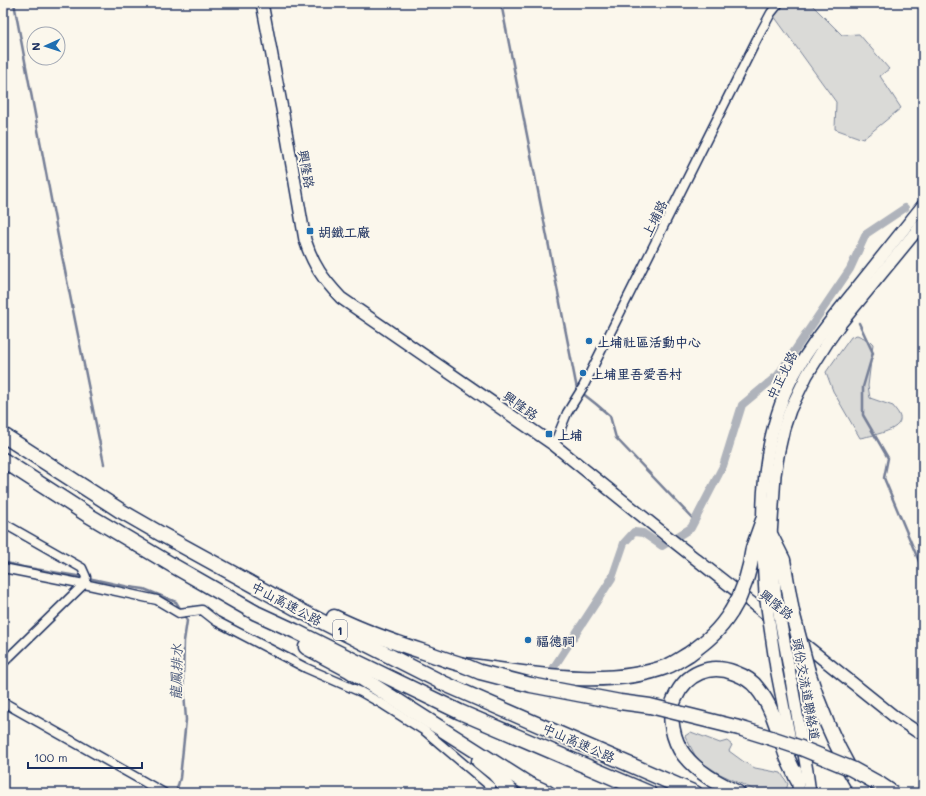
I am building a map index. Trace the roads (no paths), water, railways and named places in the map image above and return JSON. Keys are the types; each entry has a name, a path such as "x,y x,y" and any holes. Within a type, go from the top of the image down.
{"highway":[{"name":"中山高速公路","path":"3,434 121,511 174,542 301,611 445,684 695,793"},
{"name":"中山高速公路","path":"3,460 88,515 256,613 460,712 648,793"},
{"path":"463,664 536,675 581,678 615,677 651,672 669,665 681,659 708,640 717,631 731,612 739,598 746,580 753,548 762,520"},
{"path":"771,536 783,560 792,612 815,696 840,754 864,793"},
{"path":"277,597 292,598 342,622 394,642 463,664 480,672 531,685 620,702 650,706 768,736 852,769 881,784 893,793"},
{"path":"256,613 295,641 349,670 528,784 548,793"},
{"path":"738,793 703,774 684,755 678,746 673,730 672,711 674,699 690,678 705,670 722,669 730,671 740,675 756,687 773,715 798,786"},
{"path":"415,712 450,736 489,768 512,793"}],"main road":[{"name":"興隆路","path":"262,3 305,240 317,269 327,284 341,298 554,445 895,717 916,731 923,733"},
{"name":"中正北路","path":"770,593 762,553 764,486 767,453 782,401 796,372 818,337 923,205"},
{"name":"中正北路","path":"770,593 771,536 775,475 784,428 790,410 798,391 815,361 841,323 923,223"},
{"name":"頭份交流道聯絡道","path":"770,593 789,668 810,793"},
{"name":"頭份交流道聯絡道","path":"770,593 776,668 798,786"}],"street":[{"name":"上埔路","path":"554,445 567,413 583,388 757,39 771,13 779,3"},
{"path":"3,523 82,568 86,577 84,584 3,663"},
{"path":"3,568 157,600 179,613 202,610 216,620 306,668 361,692 384,705 425,731 490,790"},
{"path":"3,702 164,793"}],"waterway":[{"path":"14,3 58,236 104,464"},
{"path":"501,3 577,389 610,416 616,438 695,521"},
{"path":"554,667 612,578 624,543 634,532 643,533 662,546 691,528 723,466 742,405 778,375 850,269 866,234 905,208"},
{"path":"859,323 873,353 863,387 863,415 888,458 884,478 923,571"},
{"path":"3,562 23,567 83,577"},
{"name":"龍鳳排水","path":"88,578 144,589 176,602 181,610"},
{"name":"龍鳳排水","path":"176,793 180,778 186,720 183,677 184,641 187,621 183,614"}],"place":[{"name":"胡鐵工廠","path":"310,231"},
{"name":"上埔社區活動中心","path":"589,341"},
{"name":"上埔里吾愛吾村","path":"583,373"},
{"name":"上埔","path":"549,434"},
{"name":"福德祠","path":"528,640"}]}
